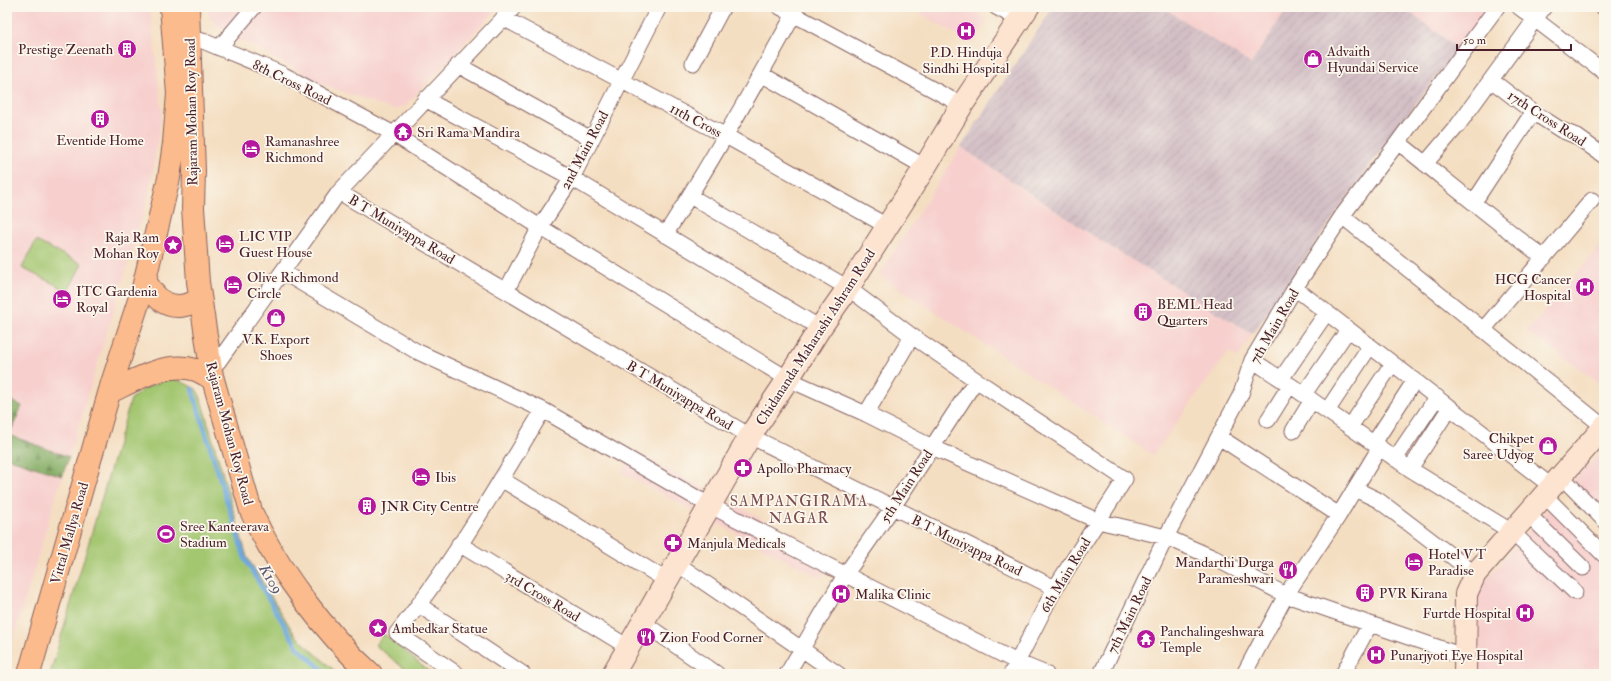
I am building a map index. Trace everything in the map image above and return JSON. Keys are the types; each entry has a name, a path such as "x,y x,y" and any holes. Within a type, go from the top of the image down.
{"main road":[{"name":"Rajaram Mohan Roy Road","path":"111,387 145,281 169,178 177,116 178,87 171,7"},
{"name":"Rajaram Mohan Roy Road","path":"188,7 194,171 193,208 200,298 211,371 251,511 259,528 295,587 322,622 360,664 372,674"},
{"path":"145,281 161,301 172,306 188,305 196,302 200,298"},
{"path":"111,387 166,368 211,371"},
{"name":"Vittal Mallya Road","path":"29,674 111,387"}],"street":[{"path":"219,48 254,7"},
{"name":"2nd Main Road","path":"506,292 540,227 572,178 659,7"},
{"path":"693,63 723,7"},
{"path":"780,7 962,105"},
{"path":"996,7 1024,13"},
{"name":"7th Main Road","path":"1101,674 1166,537 1241,394 1252,360 1295,288 1342,216 1497,7"},
{"path":"1519,7 1539,13 1604,72"},
{"path":"211,371 339,192 508,12"},
{"name":"11th Cross","path":"508,12 621,81 726,136 887,226"},
{"name":"Chidananda Maharashi Ashram Road","path":"616,673 642,622 750,436 820,328 848,288 925,167 962,105 1024,13"},
{"path":"1426,164 1458,125 1539,13"},
{"path":"664,235 690,196 726,136 794,14"},
{"name":"8th Cross Road","path":"190,38 219,48 282,74 392,134 540,227 788,379 866,414 932,447 1098,521 1166,537 1214,558 1286,595 1370,624 1466,666"},
{"path":"458,65 591,139"},
{"path":"761,74 925,167"},
{"name":"17th Cross Road","path":"1491,80 1534,112 1561,130 1576,136 1604,156"},
{"path":"425,99 572,178 820,328"},
{"path":"1474,202 1534,112"},
{"path":"1398,142 1544,258"},
{"name":"B T Muniyappa Road","path":"339,192 750,436 1055,588"},
{"path":"690,196 848,288 912,336 976,380"},
{"path":"1483,330 1592,200"},
{"path":"1342,216 1604,427 1474,574 1466,594 1466,666"},
{"path":"283,272 416,351 543,410 709,505 845,575 1014,668 1046,674"},
{"path":"1295,288 1392,364 1552,485 1604,520"},
{"path":"1268,420 1286,382 1327,312"},
{"path":"1293,431 1308,397 1348,330"},
{"path":"866,414 912,336"},
{"path":"1327,411 1370,346"},
{"path":"1252,360 1308,397 1410,469 1512,532 1575,592"},
{"path":"1350,427 1392,364"},
{"name":"5th Main Road","path":"787,674 845,575 976,380"},
{"name":"6th Main Road","path":"976,380 1125,479 1055,588 1014,668"},
{"path":"1244,674 1286,595 1339,515 1377,445 1415,380"},
{"path":"1395,459 1437,397"},
{"path":"1410,469 1450,407"},
{"path":"457,674 397,634 419,605 459,544 543,410"},
{"path":"1219,438 1339,515"},
{"path":"501,479 671,571 802,650 838,674"},
{"path":"1552,485 1604,555"},
{"path":"1355,488 1390,508 1474,574"},
{"path":"1528,514 1583,568"},
{"name":"3rd Cross Road","path":"459,544 628,647"},
{"path":"419,605 522,674"},
{"path":"642,622 717,674"},
{"path":"1343,674 1370,624"}],"shaded area":[{"path":"7,7 150,7 162,114 148,198 69,457 9,435 21,406 7,399"},
{"path":"207,7 499,7 405,106 393,110 324,85 217,27 209,16"},
{"name":"P.D. Hinduja Sindhi Hospital","path":"909,7 967,7 987,19 973,44"},
{"path":"1053,7 1162,7 1251,64 1288,7 1402,7 1458,48 1381,150 1252,334 1101,241 961,147"},
{"path":"1162,7 1288,7 1251,64"},
{"path":"1402,7 1490,7 1458,48"},
{"path":"961,147 1101,241 1252,334 1238,358 1229,351 1153,455 879,275"},
{"name":"HCG Cancer Hospital","path":"1604,242 1604,386 1526,331"},
{"path":"1604,450 1604,513 1572,481"},
{"path":"633,451 832,556 821,578 622,473"},
{"path":"7,458 62,476 7,660"},
{"path":"1551,505 1604,558 1604,674 1474,674 1479,588"}],"green space":[{"path":"36,241 82,264 68,291 22,268"},
{"name":"Sree Kanteerava Stadium","path":"172,377 196,389 200,396 247,557 295,635 338,674 50,674 131,399 144,389"},
{"path":"7,399 22,406 9,435 69,457 62,476 7,458"},
{"path":"384,634 432,674 411,674 375,645"}],"waterway":[{"name":"K109","path":"192,389 245,559 298,648 327,674"}],"place":[{"name":"P.D. Hinduja Sindhi Hospital","path":"966,31"},
{"name":"Prestige Zeenath","path":"127,49"},
{"name":"Advaith Hyundai Service","path":"1313,59"},
{"name":"Eventide Home","path":"100,119"},
{"name":"Sri Rama Mandira","path":"403,132"},
{"name":"Ramanashree Richmond","path":"251,149"},
{"name":"LIC VIP Guest House","path":"225,244"},
{"name":"Raja Ram Mohan Roy","path":"173,245"},
{"name":"Olive Richmond Circle","path":"233,285"},
{"name":"HCG Cancer Hospital","path":"1585,287"},
{"name":"ITC Gardenia Royal","path":"62,299"},
{"name":"BEML Head Quarters","path":"1143,312"},
{"name":"V.K. Export Shoes","path":"276,318"},
{"name":"Chikpet Saree Udyog","path":"1548,446"},
{"name":"Apollo Pharmacy","path":"743,468"},
{"name":"Ibis","path":"421,477"},
{"name":"JNR City Centre","path":"367,506"},
{"name":"Sree Kanteerava Stadium","path":"166,534"},
{"name":"Manjula Medicals","path":"673,543"},
{"name":"Hotel V T Paradise","path":"1414,562"},
{"name":"Mandarthi Durga Parameshwari","path":"1288,570"},
{"name":"PVR Kirana","path":"1365,593"},
{"name":"Malika Clinic","path":"841,594"},
{"name":"Furtde Hospital","path":"1525,613"},
{"name":"Ambedkar Statue","path":"378,628"},
{"name":"Zion Food Corner","path":"646,637"},
{"name":"Panchalingeshwara Temple","path":"1146,639"},
{"name":"Punarjyoti Eye Hospital","path":"1376,655"}],"district":[{"name":"SAMPANGIRAMA NAGAR","path":"799,510"}]}
